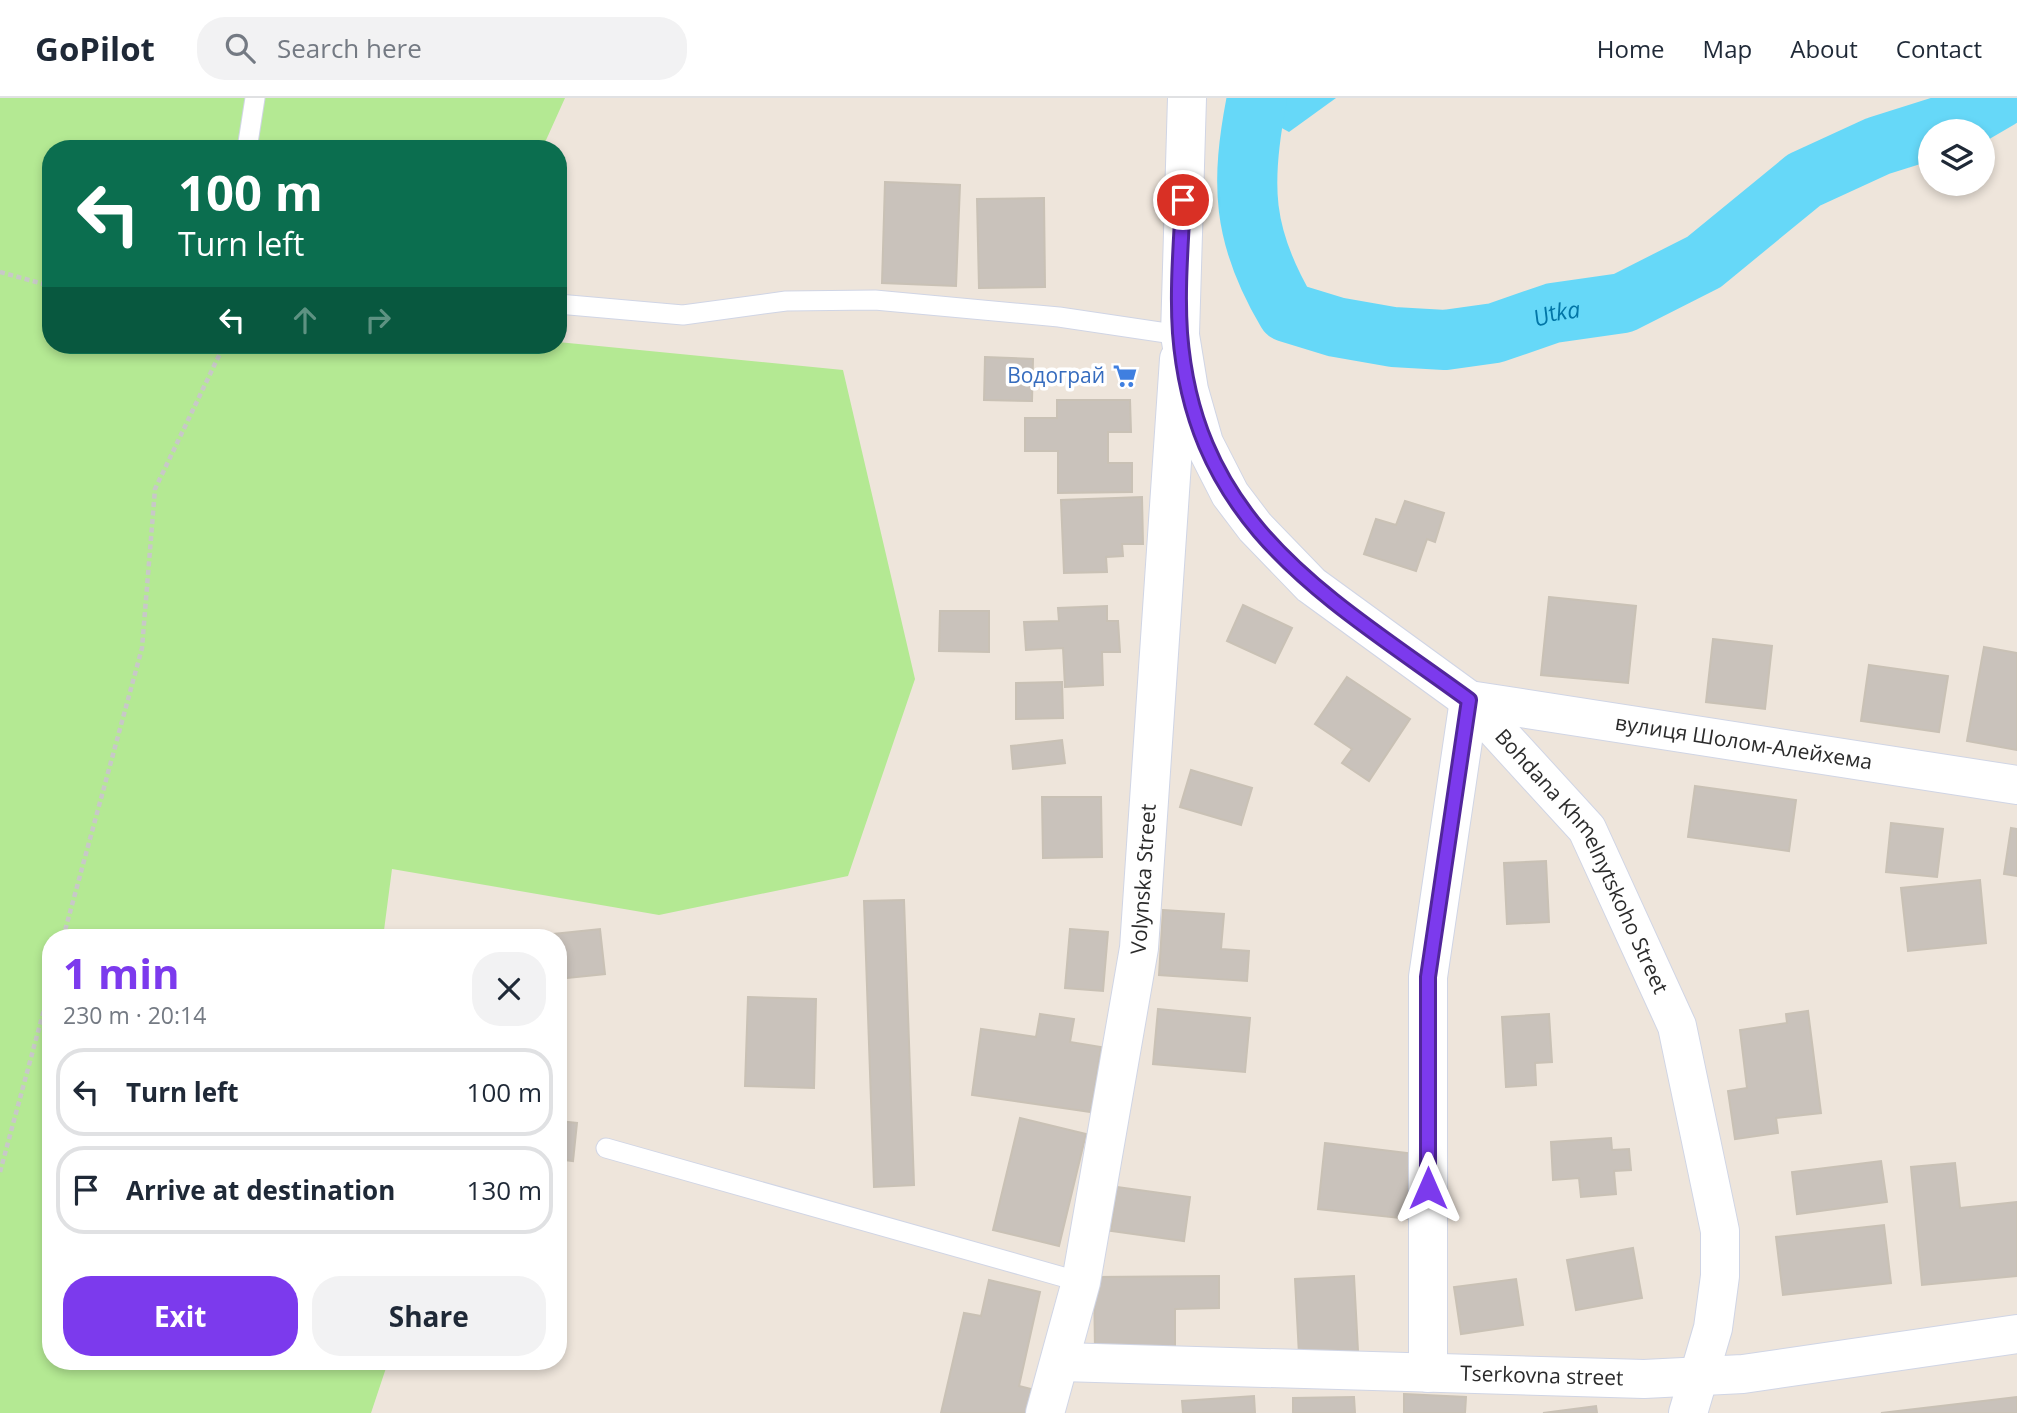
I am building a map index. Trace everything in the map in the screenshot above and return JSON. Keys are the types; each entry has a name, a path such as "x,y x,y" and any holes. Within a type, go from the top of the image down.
{"street":[{"name":"Bohdana Khmelnytskoho Street","path":"1187,98 1180,335 1189,390 1204,443 1230,494 1255,527 1311,585 1469,700 1587,829 1677,1026 1720,1231 1716,1302 1700,1377 1688,1413"},
{"name":"Volynska Street","path":"1045,1413 1062,1362 1081,1282 1139,948 1180,335"},
{"name":"вулиця Шолом-Алейхема","path":"1469,700 2017,785"},
{"path":"1428,1373 1428,977 1469,700"},
{"name":"Tserkovna street","path":"1062,1362 1644,1379 1743,1374 2017,1334"}],"lane":[{"path":"248,140 255,98"},
{"path":"567,305 683,315 786,301 875,300 1059,317 1180,335"},
{"path":"606,1148 1081,1282"}],"path":[{"path":"0,272 42,284"},
{"path":"65,929 142,648 155,489 220,354"},
{"path":"0,1172 42,1017"}],"green space":[{"path":"0,98 565,98 546,140 42,140 42,354 567,354 567,343 843,370 915,679 848,876 659,915 392,869 384,929 42,929 42,1370 385,1370 371,1413 0,1413"}],"water":[{"path":"1236,98 1336,98 1289,132 1235,102"}],"building":[{"path":"885,182 960,185 956,286 882,283"},
{"path":"1044,198 1045,287 979,288 977,199"},
{"path":"985,357 1033,359 1032,401 984,400"},
{"path":"1057,400 1130,400 1131,432 1108,432 1108,463 1132,463 1132,492 1058,493 1058,451 1025,451 1025,418 1057,418"},
{"path":"1142,497 1143,544 1122,544 1123,556 1106,557 1107,572 1064,573 1061,500"},
{"path":"1405,501 1444,513 1435,542 1427,539 1416,571 1364,554 1376,519 1396,525"},
{"path":"1549,597 1636,606 1628,683 1541,675"},
{"path":"1243,605 1292,628 1275,663 1227,641"},
{"path":"1107,606 1107,621 1118,621 1120,652 1102,652 1103,685 1065,687 1063,648 1026,650 1024,622 1059,621 1058,608"},
{"path":"940,611 989,611 989,652 939,651"},
{"path":"1713,639 1772,646 1765,709 1706,702"},
{"path":"1984,647 2017,653 2017,750 1967,741"},
{"path":"1869,665 1948,676 1939,732 1861,721"},
{"path":"1347,677 1410,719 1369,781 1342,763 1352,749 1315,724"},
{"path":"1062,682 1063,718 1016,719 1016,683"},
{"path":"1062,740 1065,763 1013,769 1011,746"},
{"path":"1191,770 1252,788 1241,825 1180,807"},
{"path":"1695,786 1796,800 1789,851 1688,837"},
{"path":"1042,797 1101,797 1102,857 1043,858"},
{"path":"1891,823 1943,829 1937,877 1886,872"},
{"path":"2011,828 2017,829 2017,876 2004,874"},
{"path":"1546,861 1549,922 1507,924 1504,863"},
{"path":"1980,880 1986,943 1908,951 1901,888"},
{"path":"904,900 914,1185 874,1187 864,901"},
{"path":"1163,910 1224,914 1221,949 1249,951 1247,981 1159,975"},
{"path":"600,929 605,974 567,978 567,933"},
{"path":"1070,929 1108,932 1103,991 1065,988"},
{"path":"748,997 816,999 814,1088 745,1086"},
{"path":"1158,1009 1250,1018 1245,1072 1153,1064"},
{"path":"1808,1011 1821,1113 1776,1118 1778,1133 1735,1139 1728,1091 1747,1088 1740,1030 1787,1023 1786,1014"},
{"path":"1040,1014 1074,1019 1070,1042 1101,1047 1091,1112 972,1095 981,1029 1036,1037"},
{"path":"1549,1014 1552,1062 1535,1063 1536,1085 1506,1087 1502,1017"},
{"path":"1020,1118 1086,1134 1059,1246 993,1230"},
{"path":"567,1122 577,1123 573,1161 567,1160"},
{"path":"1611,1138 1612,1150 1629,1149 1631,1170 1614,1171 1616,1194 1581,1197 1579,1178 1553,1180 1551,1142"},
{"path":"1325,1143 1416,1154 1409,1219 1318,1209"},
{"path":"1881,1161 1887,1202 1797,1214 1792,1172"},
{"path":"1955,1163 1960,1208 2017,1202 2017,1276 1922,1285 1911,1167"},
{"path":"1117,1187 1190,1197 1184,1241 1111,1231"},
{"path":"1884,1225 1891,1283 1783,1295 1776,1237"},
{"path":"1633,1248 1642,1298 1576,1310 1567,1260"},
{"path":"1219,1276 1219,1308 1175,1309 1175,1350 1095,1351 1094,1277"},
{"path":"1354,1276 1358,1351 1299,1355 1295,1279"},
{"path":"1516,1279 1523,1325 1461,1334 1454,1287"},
{"path":"989,1280 1040,1292 1019,1386 1031,1389 1026,1413 941,1413 964,1313 981,1316"},
{"path":"1404,1394 1466,1397 1465,1413 1404,1413"},
{"path":"1254,1396 1255,1413 1183,1413 1182,1401"},
{"path":"1354,1397 1355,1413 1293,1413 1293,1398"},
{"path":"2017,1397 2017,1413 1881,1413"},
{"path":"1596,1406 1597,1413 1543,1413"}],"waterway":[{"name":"Utka","path":"1257,98 1248,157 1249,209 1261,259 1287,312 1336,327 1393,337 1445,340 1495,333 1553,313 1623,303 1704,262 1804,180 1878,146 1964,119 2000,98"}],"place":[{"name":"Водограй","path":"1125,376"}],"route":[{"path":"1183,200 1180,335 1189,390 1204,443 1230,494 1255,527 1311,585 1469,700 1428,977 1428,1188"}]}
